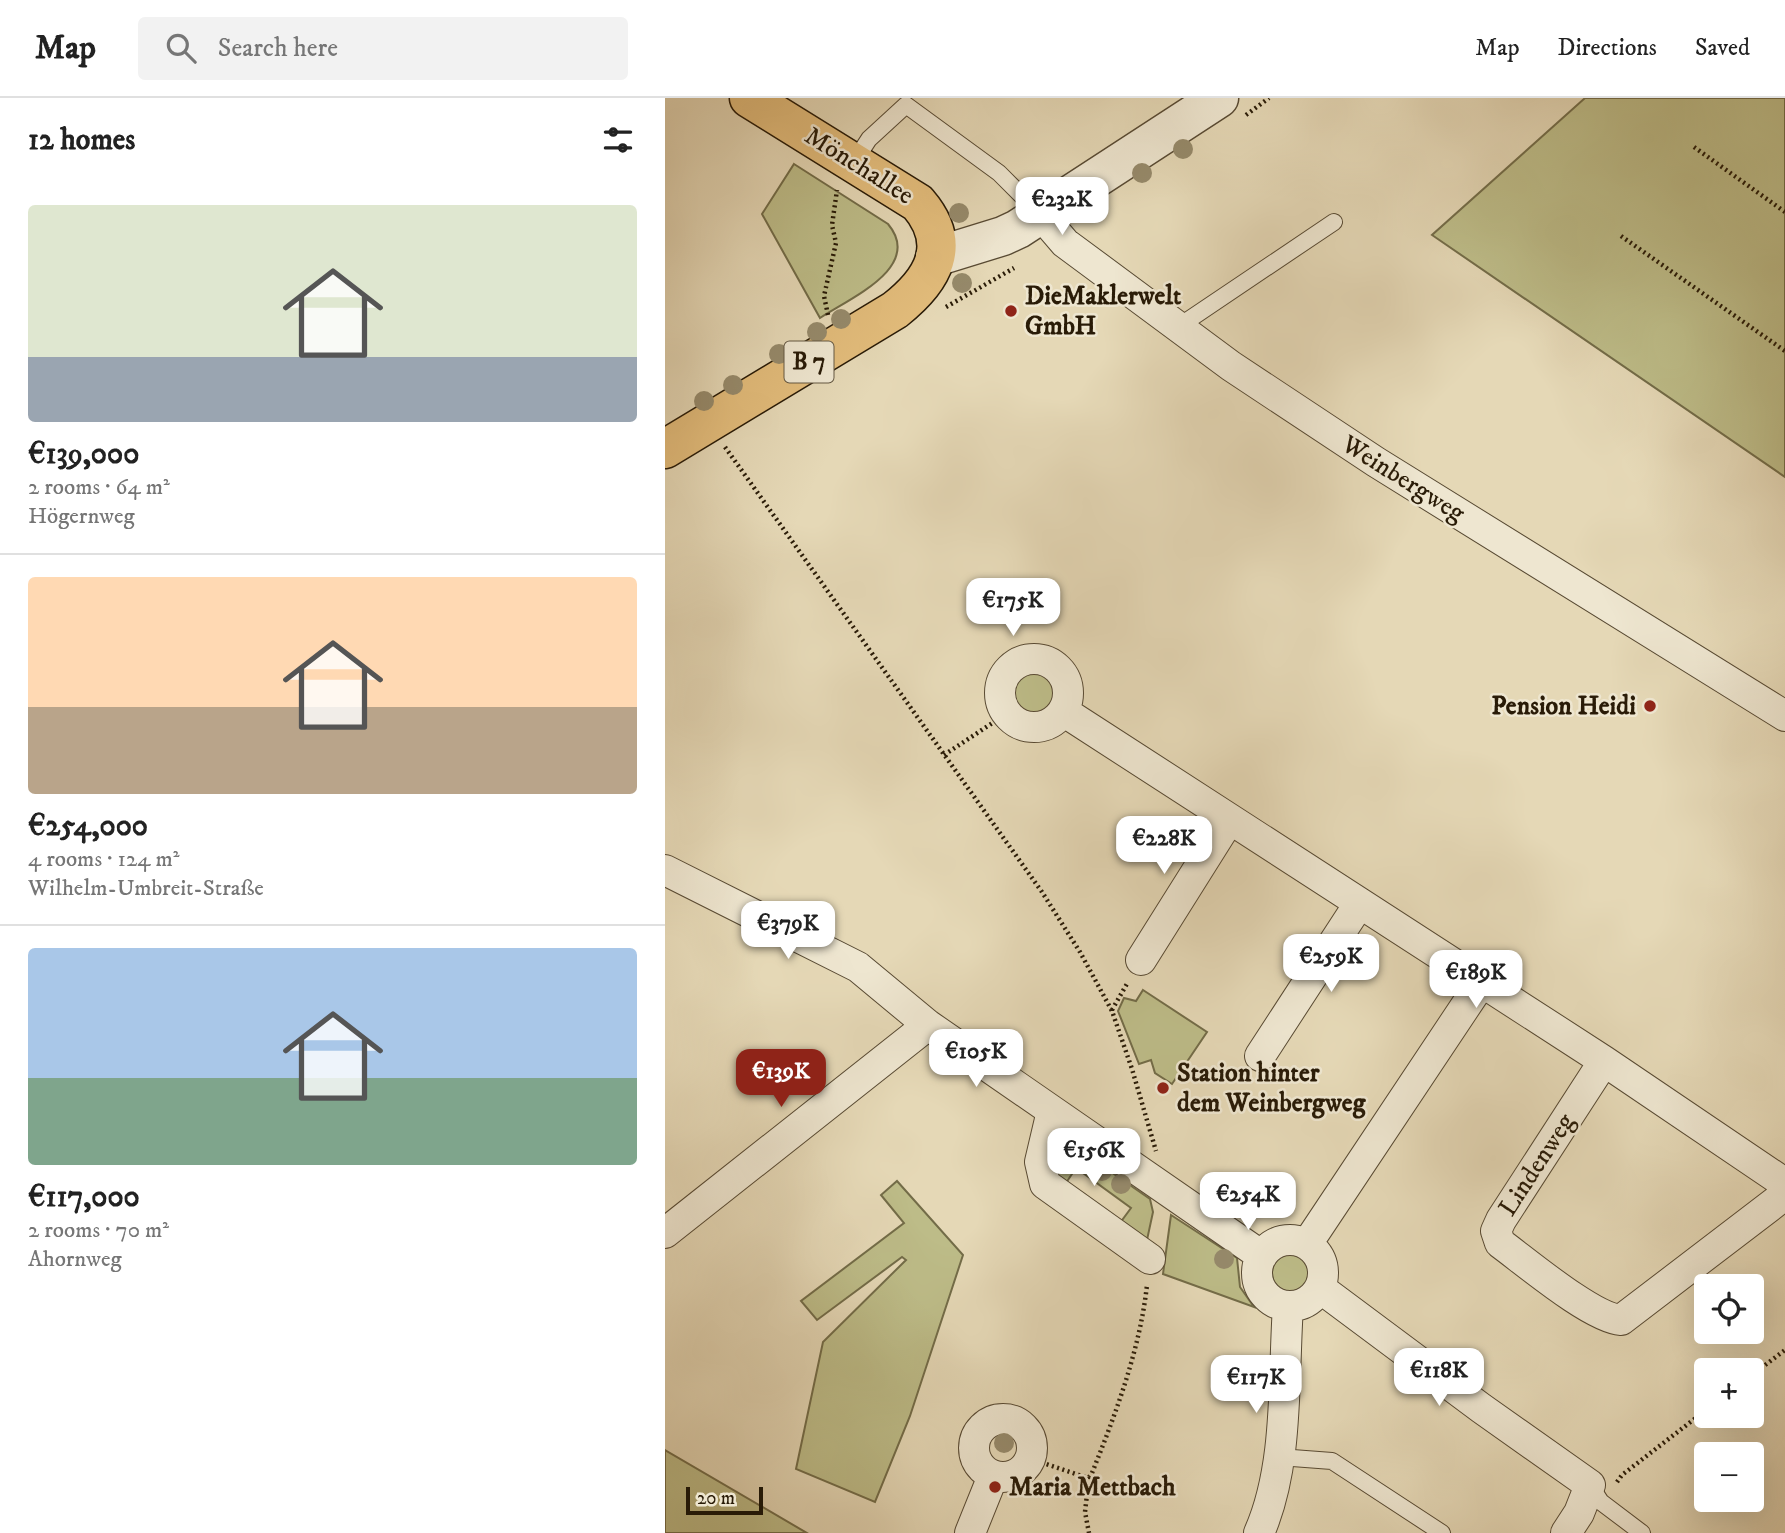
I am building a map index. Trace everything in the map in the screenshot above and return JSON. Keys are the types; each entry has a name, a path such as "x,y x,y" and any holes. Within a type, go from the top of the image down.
{"main road":[{"name":"Mönchallee","path":"749,98 845,176 918,203 932,225 936,245 935,257"},
{"name":"B 7","path":"665,449 895,310 922,287 933,268 935,257"}],"street":[{"path":"935,257 1003,236 1041,215 1219,98"},
{"name":"Weinbergweg","path":"1041,215 1065,243 1231,366 1376,462 1785,716"},
{"path":"1027,660 1049,662 1058,669 1068,689 1063,711 1056,720 1035,727 1014,722 1006,714 1001,704 1000,692 1007,671 1027,660"},
{"name":"Lindenweg","path":"1063,711 1604,1062 1780,1180 1784,1188 1782,1197 1621,1320 1592,1310 1500,1243 1496,1231 1604,1062"},
{"path":"1141,960 1229,820"},
{"path":"665,870 858,967 928,1025 1262,1256"},
{"path":"1260,1056 1359,904"},
{"path":"1307,1244 1481,983"},
{"path":"665,1233 928,1025"},
{"path":"1052,1111 1040,1162 1045,1184 1150,1259"},
{"path":"1287,1239 1307,1244 1321,1259 1323,1278 1320,1288 1307,1302 1288,1306 1277,1303 1261,1288 1257,1278 1262,1256 1268,1248 1287,1239"},
{"path":"1320,1288 1595,1493 1566,1533"},
{"path":"1259,1533 1265,1520 1279,1457 1288,1306"},
{"path":"1002,1419 1020,1424 1032,1441 1031,1459 1018,1474 1002,1478 993,1476 984,1471 978,1463 974,1444 977,1434 991,1421 1002,1419"},
{"path":"970,1533 993,1476"}],"lane":[{"path":"845,176 869,139 906,105 999,173 1041,215"},
{"path":"1178,327 1334,222"},
{"path":"1279,1457 1332,1461 1442,1533"},
{"path":"1595,1493 1642,1533"}],"path":[{"path":"1694,147 1785,212"},
{"path":"828,313 824,296 836,243 832,225 845,176"},
{"path":"1621,236 1785,351"},
{"path":"709,423 1042,892 1080,952 1112,1010 1156,1146 1157,1184"},
{"path":"944,755 1006,714"},
{"path":"1089,1533 1085,1512 1089,1477 1112,1422 1132,1358 1144,1309 1150,1259"},
{"path":"1764,1366 1785,1349"},
{"path":"1595,1493 1694,1419"},
{"path":"1031,1459 1089,1477"}],"shaded area":[{"path":"1585,98 1785,98 1785,477 1432,235"},
{"path":"794,164 888,224 897,240 897,254 879,280 820,318 762,214"},
{"path":"1035,672 1050,679 1057,694 1050,709 1035,716 1020,709 1013,694 1020,679"},
{"path":"1143,990 1207,1032 1172,1084 1155,1073 1151,1060 1139,1064 1118,1011 1124,998 1136,1001"},
{"path":"1059,1136 1150,1199 1153,1212 1147,1240 1120,1223 1131,1208 1076,1168 1066,1183 1060,1178 1053,1162"},
{"path":"897,1181 963,1255 910,1416 875,1502 796,1469 823,1342 906,1260 902,1257 817,1320 801,1301 904,1223 881,1195"},
{"path":"1171,1215 1237,1258 1240,1287 1254,1307 1163,1274"},
{"path":"1291,1254 1304,1260 1310,1273 1304,1286 1291,1292 1278,1286 1272,1273 1278,1260"},
{"path":"665,1450 807,1533 665,1533"}],"place":[{"name":"DieMaklerwelt GmbH","path":"1011,311"},
{"name":"Pension Heidi","path":"1650,706"},
{"name":"Station hinter dem Weinbergweg","path":"1163,1088"},
{"name":"Maria Mettbach","path":"995,1487"}]}
